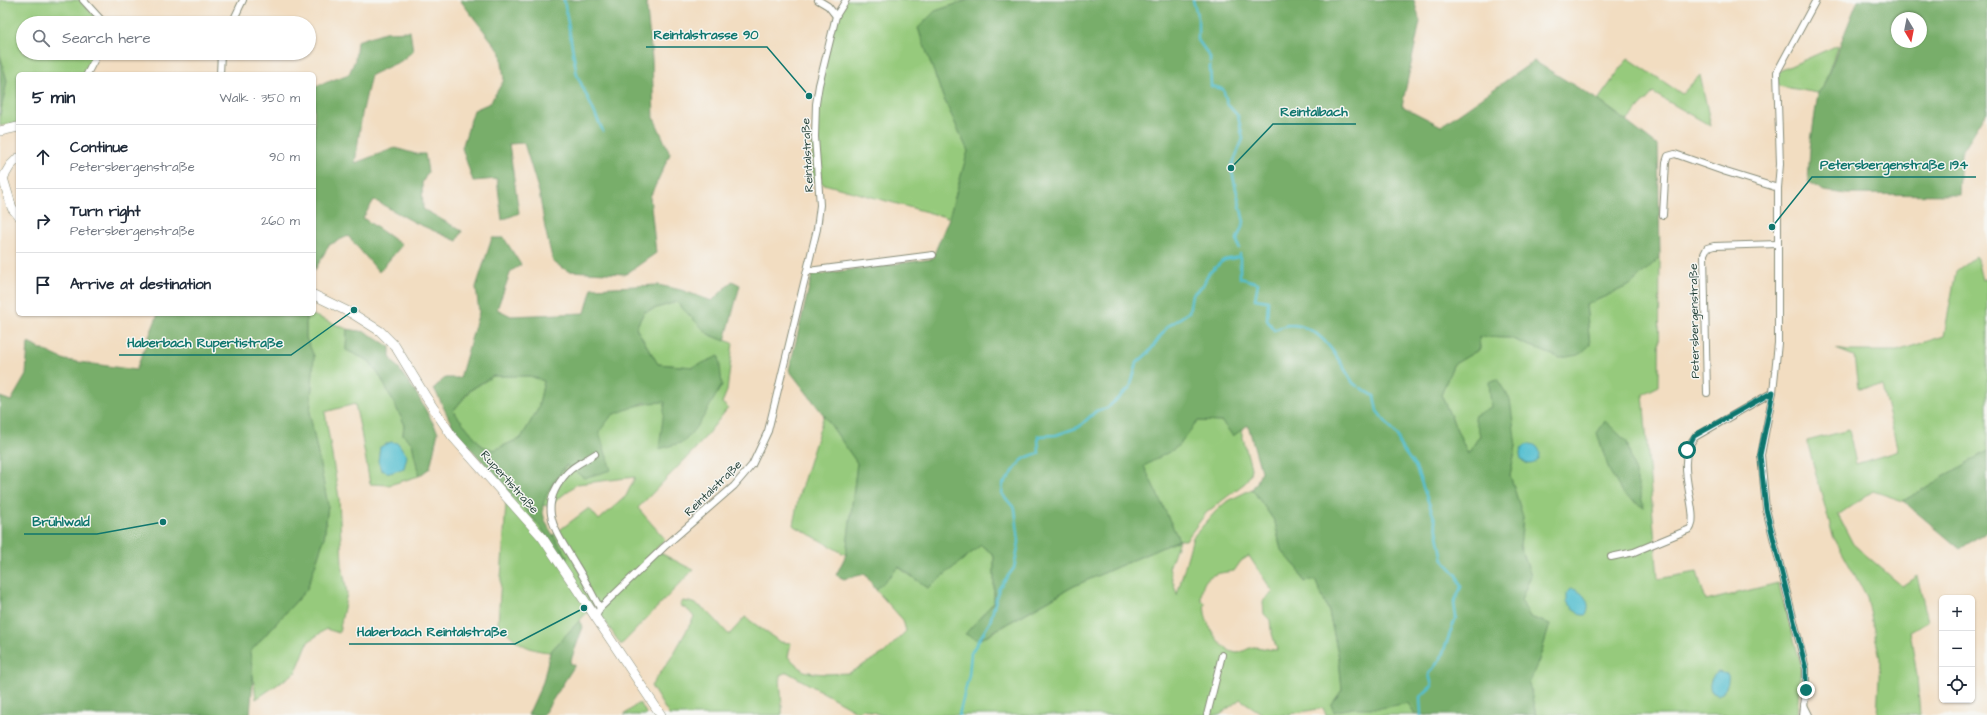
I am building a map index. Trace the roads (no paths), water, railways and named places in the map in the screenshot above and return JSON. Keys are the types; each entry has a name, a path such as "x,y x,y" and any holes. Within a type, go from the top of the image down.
{"main road":[{"path":"0,130 16,127"},
{"path":"16,160 10,166 3,178 10,203 16,212"},
{"name":"Rupertistraße","path":"316,296 353,314 380,331 395,346 452,436 542,537 661,715"}],"street":[{"path":"83,0 98,16"},
{"path":"235,16 243,0"},
{"path":"818,0 828,6 836,16"},
{"name":"Reintalstraße","path":"596,617 600,608 664,547 734,486 752,465 768,431 808,270 820,205 815,137 816,104 819,85 836,16 846,0"},
{"path":"1803,715 1806,669 1766,509 1760,455 1773,392 1778,343 1778,188 1780,164 1777,72 1816,0"},
{"path":"88,72 94,60"},
{"path":"220,72 221,60"},
{"path":"1663,215 1666,162 1668,156 1675,154 1778,188"},
{"name":"Petersbergenstraße","path":"1707,393 1704,254 1707,248 1714,246 1778,244"},
{"path":"808,270 933,255"},
{"path":"1611,557 1634,552 1690,529 1693,522 1686,481 1686,454 1694,436 1773,392"},
{"path":"595,454 568,472 555,489 549,506 558,535 600,608"},
{"path":"1207,715 1222,655"},
{"path":"1804,705 1809,715"}],"water":[{"path":"391,442 398,443 407,456 404,468 390,473 381,470 378,461 380,447"},
{"path":"1530,444 1537,447 1540,454 1537,461 1530,464 1523,461 1520,454 1523,447"},
{"path":"1573,589 1581,593 1586,599 1588,611 1586,615 1581,615 1567,602 1567,594 1569,590"},
{"path":"1718,672 1728,674 1728,683 1725,689 1718,695 1711,692 1710,683 1712,678"}],"waterway":[{"path":"564,0 577,75 603,131"},
{"path":"1193,0 1198,18 1198,40 1210,57 1210,62"},
{"path":"1210,66 1211,86 1223,89 1228,105 1238,116 1243,139 1231,168 1244,222 1237,239 1239,248"},
{"path":"959,715 969,675 971,653 990,622 999,588 1014,568 1019,542 1015,509 1002,494 1003,484 1021,462 1039,453 1038,436 1056,435 1079,427 1096,411 1107,408 1130,388 1137,363 1149,352 1167,327 1189,312 1192,295 1203,285 1209,273 1224,260 1240,257 1240,254"},
{"path":"1240,257 1240,278 1258,283 1255,299 1268,301 1267,320 1274,330 1289,325 1301,326 1311,330 1328,345 1353,383 1357,386"},
{"path":"1361,388 1374,396 1377,411 1398,437 1400,446 1416,468 1435,520 1443,560 1457,575 1461,587 1454,603 1456,617 1441,658 1429,674 1432,686 1420,697 1421,715"}],"place":[{"name":"Reintalstrasse 90","path":"809,96"},
{"name":"Reintalbach","path":"1231,168"},
{"name":"Petersbergenstraße 194","path":"1772,227"},
{"name":"Haberbach Rupertistraße","path":"354,310"},
{"name":"Brühlwald","path":"163,522"},
{"name":"Haberbach Reintalstraße","path":"584,608"}]}
